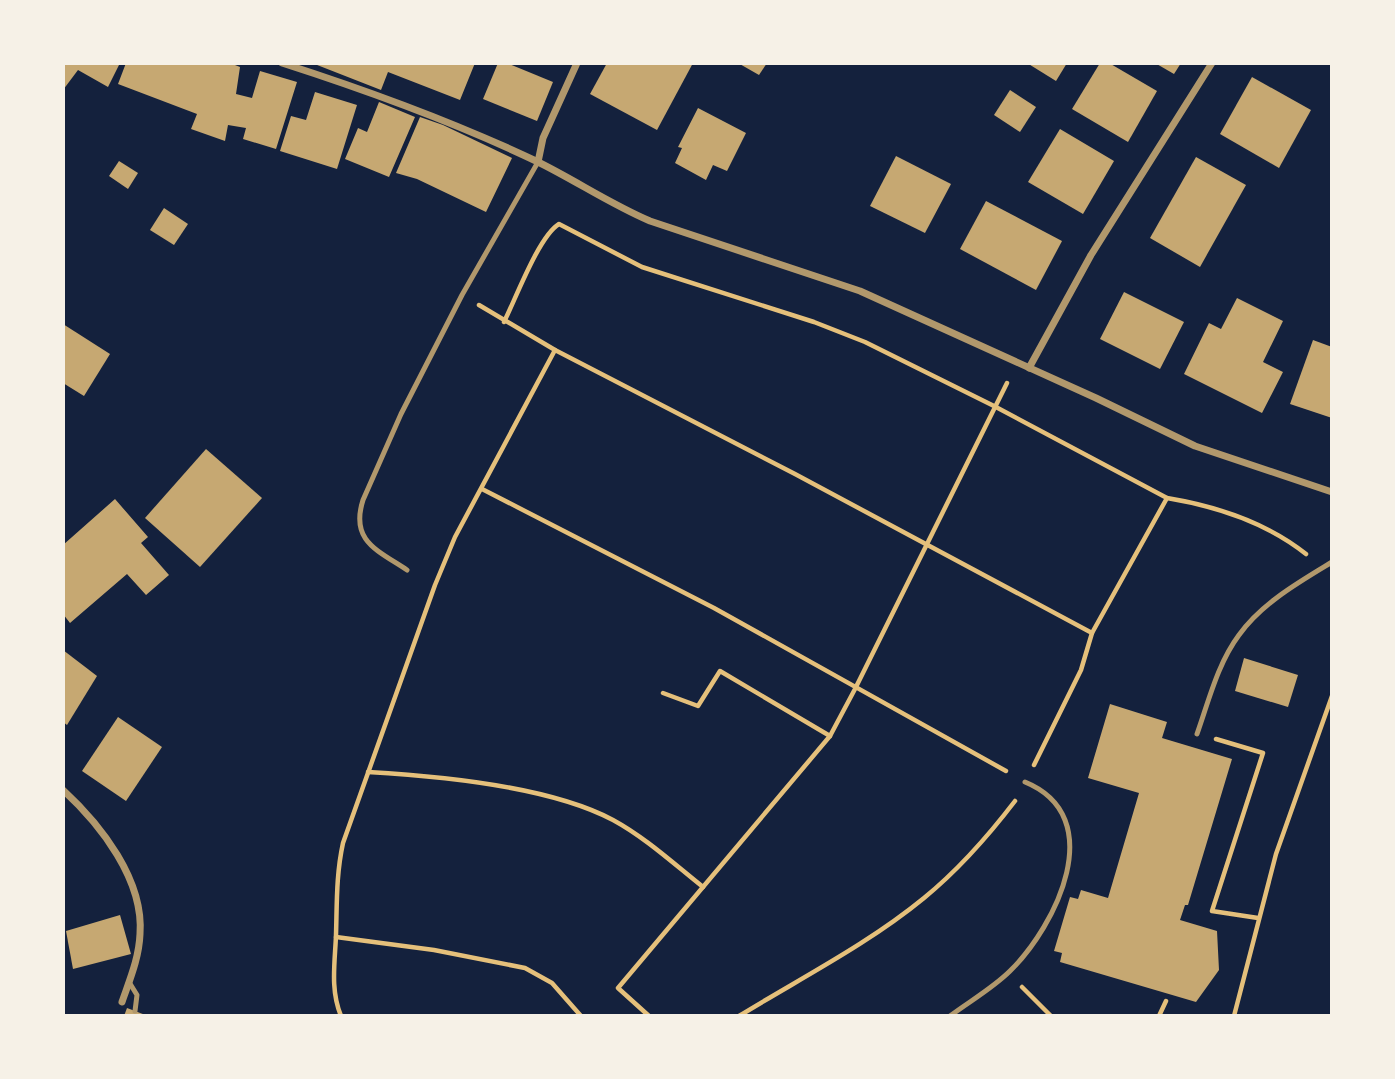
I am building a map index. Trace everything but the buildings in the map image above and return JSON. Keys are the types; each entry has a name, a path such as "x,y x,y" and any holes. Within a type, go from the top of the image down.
{"street":[{"path":"282,63 446,120 538,162 626,211 860,291 1195,446 1332,492"},
{"path":"538,162 543,138 577,63"},
{"path":"1030,368 1091,255 1212,63"},
{"path":"63,790 85,812 114,852 137,900 141,919 139,947 122,1002"}],"lane":[{"path":"407,570 372,548 362,536 359,513 401,414 462,295 538,162"},
{"path":"1197,734 1215,680 1239,635 1271,603 1330,563"},
{"path":"950,1016 1009,972 1031,947 1062,888 1070,857 1069,827 1061,810 1041,790 1026,782"},
{"path":"129,982 137,995 135,1011"}],"path":[{"path":"504,321 541,244 551,229 559,224 642,267 814,322 865,342 995,406 1167,498 1197,503 1245,520 1282,537 1311,558 1330,563"},
{"path":"462,295 555,350 783,467 1092,633"},
{"path":"341,1016 335,988 335,905 343,844 455,537 555,350"},
{"path":"649,1016 618,988 830,736 1008,381 1013,362"},
{"path":"482,489 713,608 1026,782"},
{"path":"739,1016 846,951 923,899 1007,811 1026,782 1082,670 1092,633 1167,498"},
{"path":"663,694 698,706 720,671 830,736"},
{"path":"1234,1016 1276,854 1332,696"},
{"path":"1221,740 1263,753 1212,911 1258,918"},
{"path":"368,772 496,786 550,798 599,814 641,838 703,887"},
{"path":"336,937 434,950 525,968 552,983 581,1016"},
{"path":"1009,972 1027,994 1051,1016"},
{"path":"1159,1016 1167,1001"}]}
